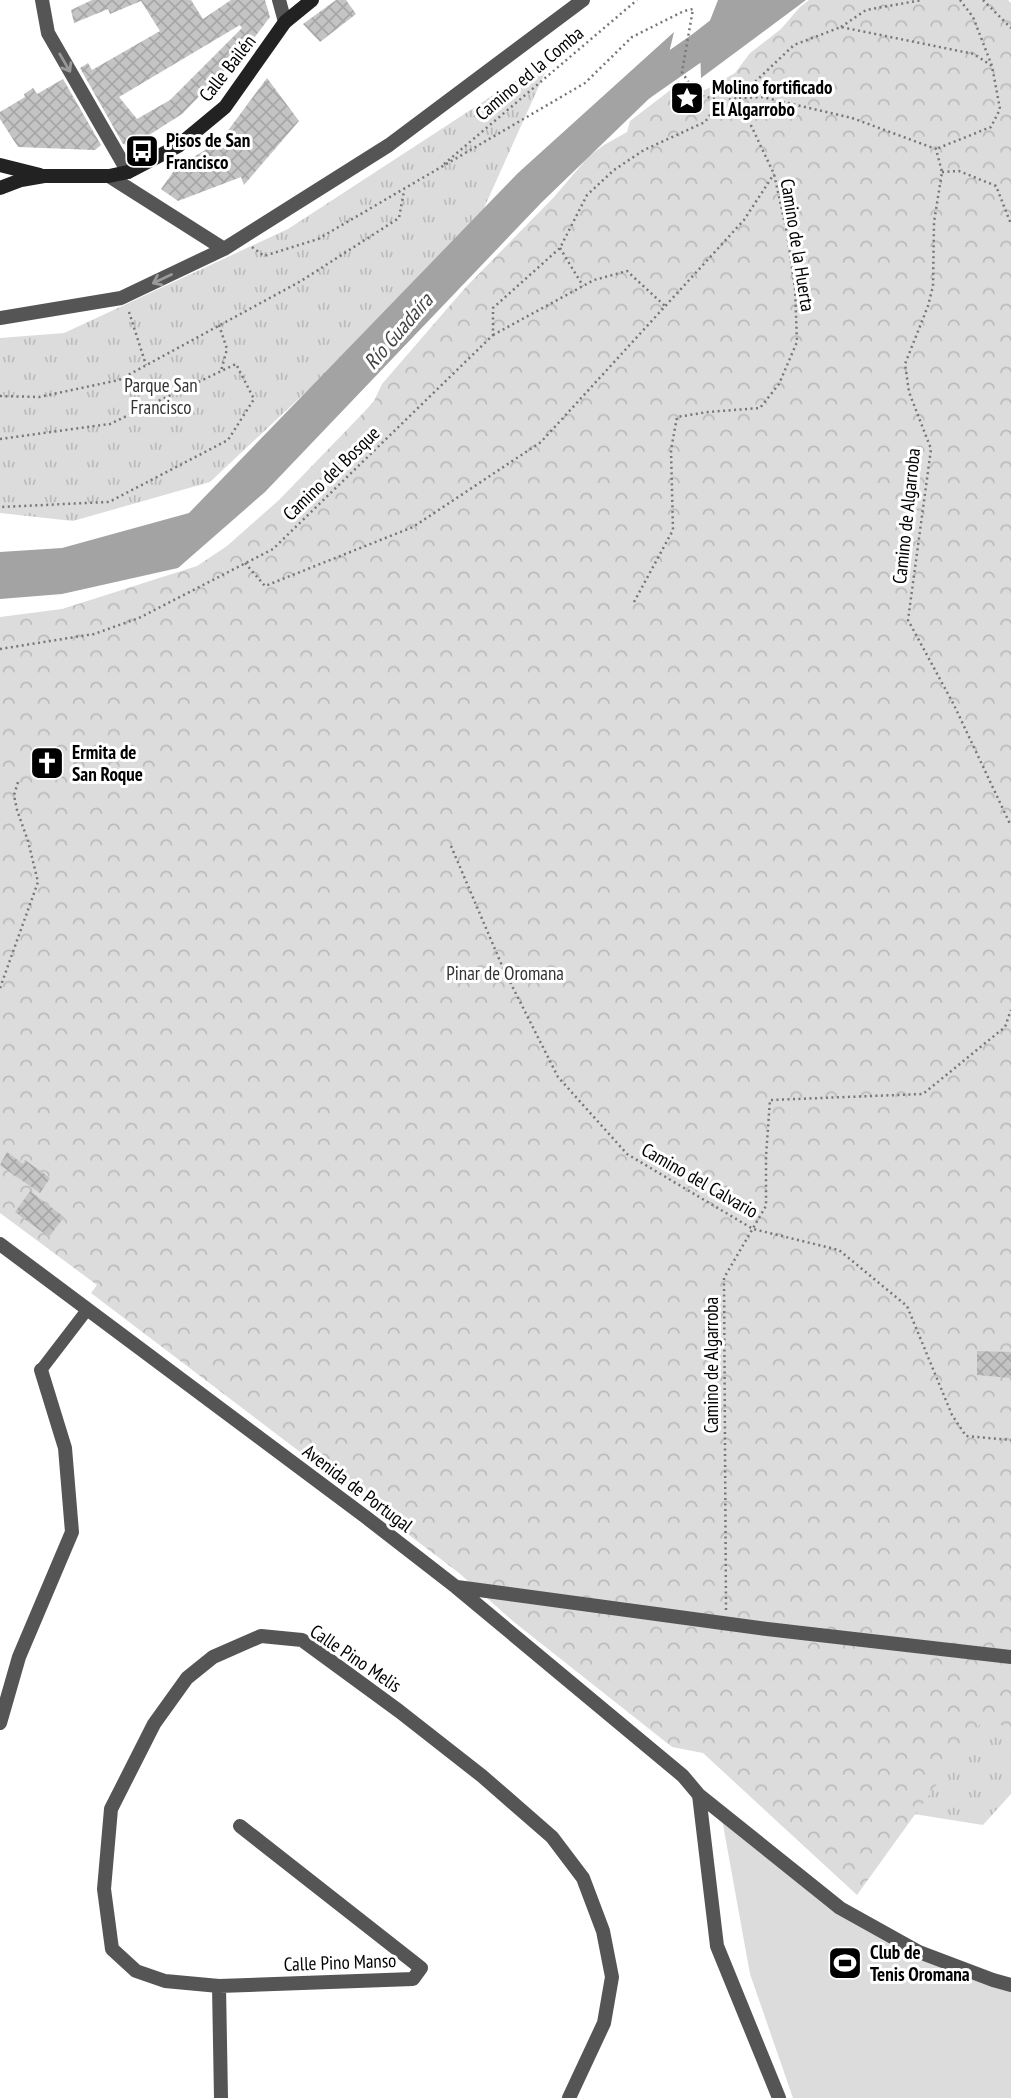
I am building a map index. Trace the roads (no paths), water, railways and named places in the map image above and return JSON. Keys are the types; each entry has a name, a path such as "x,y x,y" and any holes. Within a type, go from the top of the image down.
{"main road":[{"name":"Calle Bailén","path":"0,188 21,180 44,176 109,176 128,172 178,146 225,107 285,22 312,0"},
{"name":"Calle Bailén","path":"0,165 44,176"}],"street":[{"path":"42,0 48,33 128,172"},
{"path":"279,0 285,22"},
{"path":"0,318 121,298 224,249 389,145 583,0"},
{"path":"109,176 224,249"},
{"name":"Avenida de Portugal","path":"0,1244 456,1587 683,1776 699,1795 841,1908 919,1952 1011,1985"},
{"path":"0,1723 19,1657 72,1532 65,1448 41,1370 87,1310"},
{"path":"456,1587 726,1624 1011,1657"},
{"name":"Calle Pino Melis","path":"219,1986 165,1981 136,1971 112,1949 104,1889 111,1809 154,1724 187,1678 213,1657 261,1636 302,1640 482,1776 552,1838 583,1878 603,1930 612,1977 604,2023 569,2098"},
{"path":"699,1795 717,1946 779,2098"},
{"name":"Calle Pino Manso","path":"219,1986 413,1979 421,1968 240,1826"},
{"path":"219,1986 221,2098"}],"water":[{"path":"718,0 806,0 701,78 700,46"},
{"path":"674,32 658,90 542,202 265,492 178,568 62,594 0,599 0,552 62,548 189,513 518,173"}],"waterway":[{"name":"Río Guadaíra","path":"634,92 759,0"}],"place":[{"name":"Molino fortificado El Algarrobo","path":"687,98"},
{"name":"Pisos de San Francisco","path":"142,151"},
{"name":"Ermita de San Roque","path":"47,763"},
{"name":"Club de Tenis Oromana","path":"845,1963"}],"park label":[{"name":"Parque San Francisco","path":"161,396"},
{"name":"Pinar de Oromana","path":"505,973"}]}
